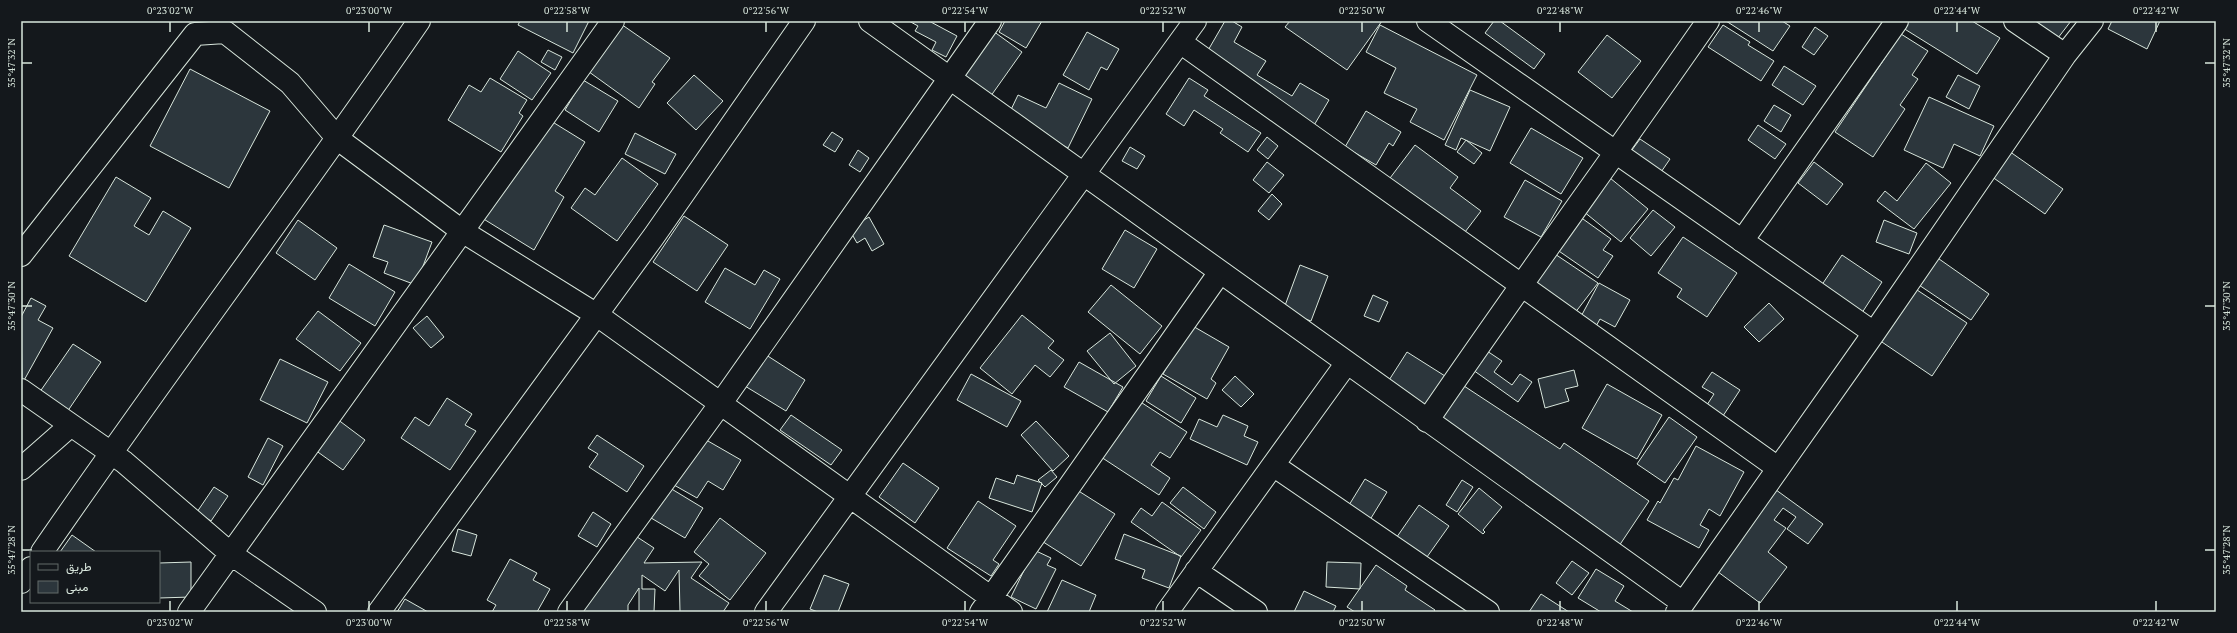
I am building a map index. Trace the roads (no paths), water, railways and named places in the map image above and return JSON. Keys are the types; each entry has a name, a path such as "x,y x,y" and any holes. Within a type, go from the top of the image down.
{"street":[{"path":"43,551 111,452 338,139 420,21"},
{"path":"189,612 613,21"},
{"path":"379,612 597,315 804,21"},
{"path":"870,21 1085,172 1346,364 1427,421 1680,608 1874,333 2065,55 2092,21"},
{"path":"569,612 721,403 990,21"},
{"path":"766,612 1195,21"},
{"path":"1428,21 1874,333"},
{"path":"1427,421 1520,284 1616,153 1708,21"},
{"path":"1742,241 1897,21"},
{"path":"2015,21 2065,55"},
{"path":"21,255 195,34 225,32 290,83 338,139 462,231 597,315 721,403 850,496 986,605 1011,612"},
{"path":"1180,42 1778,468"},
{"path":"986,605 1220,272"},
{"path":"1167,612 1346,364"},
{"path":"21,390 111,452 231,554 315,612"},
{"path":"21,469 71,425"},
{"path":"1273,465 1488,612"},
{"path":"21,582 30,569"},
{"path":"1196,571 1256,612"}]}
